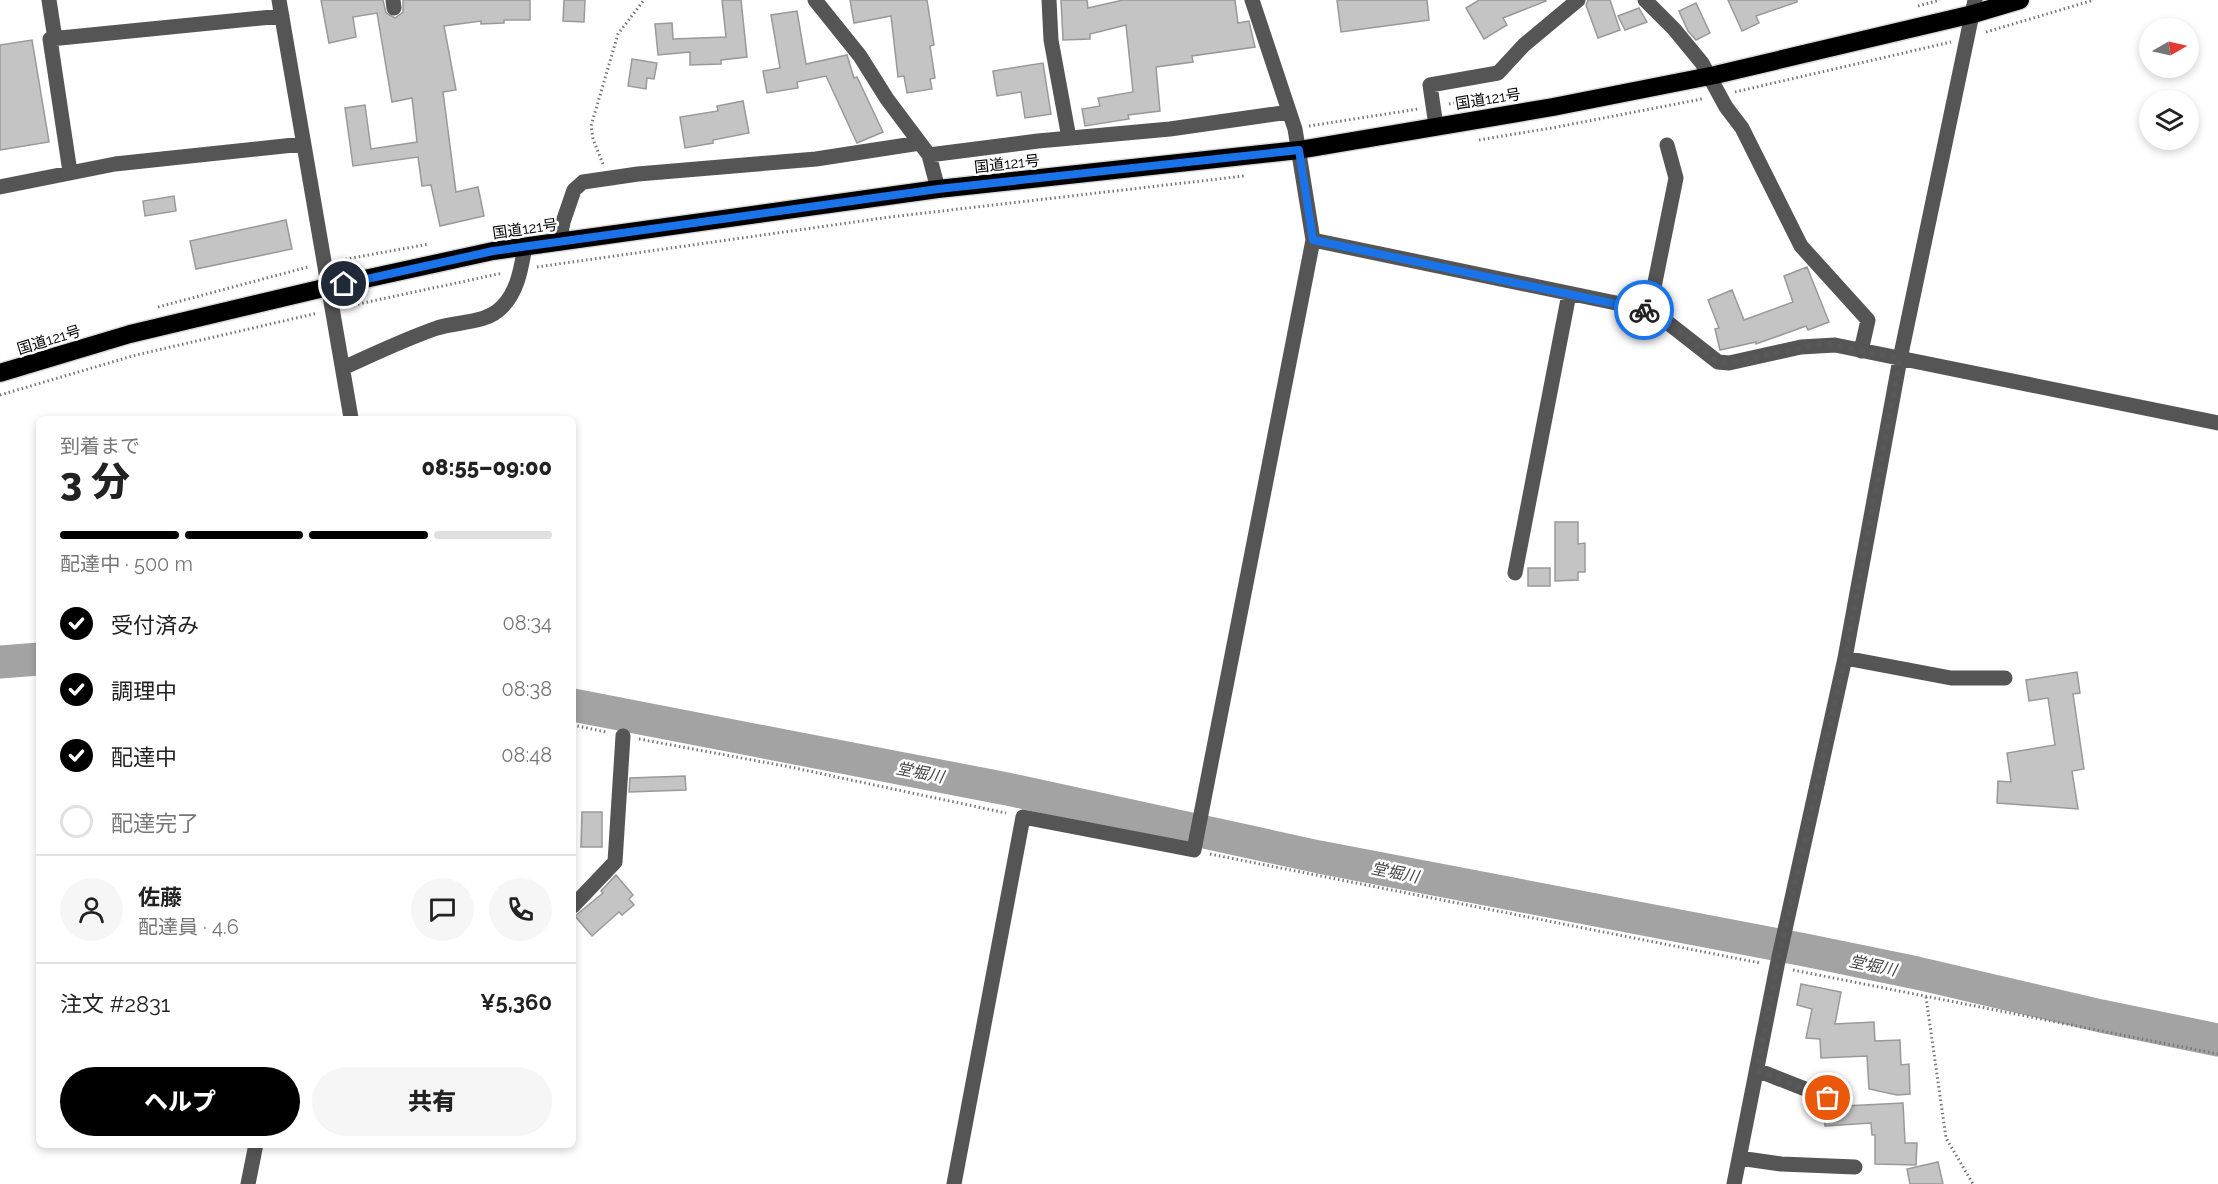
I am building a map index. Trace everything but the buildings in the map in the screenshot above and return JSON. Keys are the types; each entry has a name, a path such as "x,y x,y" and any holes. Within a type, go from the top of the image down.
{"highway":[{"name":"国道121号","path":"0,373 130,334 493,251 938,189 1299,150 1553,107 1709,76 1974,7 2020,0"}],"street":[{"path":"49,0 55,39"},
{"path":"279,0 351,416"},
{"path":"815,0 860,56 887,99 925,149 938,189"},
{"path":"1049,0 1051,40 1069,138"},
{"path":"954,1184 1023,817 1194,850 1313,240 1299,150 1289,112 1252,0"},
{"path":"1436,126 1430,85 1497,73 1524,45 1578,0"},
{"path":"1645,0 1674,29 1709,76 1726,107 1742,128 1801,246 1868,320 1861,351"},
{"path":"1734,1184 1777,966 1845,658 1900,359 1974,7"},
{"path":"70,172 50,39 282,16"},
{"path":"559,243 563,222 574,190 582,182 638,174 1170,129 1289,112"},
{"path":"0,187 115,164 303,144"},
{"path":"1649,312 1676,178 1668,145"},
{"path":"1313,240 1649,312 1658,315 1718,362 1729,363 1820,344 1835,345 2218,423"},
{"path":"343,368 404,340 440,327 490,317 508,301 518,282 525,247"},
{"path":"1515,573 1569,294"},
{"path":"1845,658 1951,678 2005,678"},
{"path":"576,903 615,862 623,736"},
{"path":"1757,1070 1828,1098"},
{"path":"248,1184 255,1148"},
{"path":"1739,1158 1781,1164 1855,1167"}],"path":[{"path":"608,178 593,139 591,126 618,34 644,0"},
{"path":"0,395 136,355 323,312"},
{"path":"576,726 790,767 1023,817"},
{"path":"1194,850 2218,1054"},
{"path":"1926,997 1946,1138 1973,1184"}],"waterway":[{"name":"堂堀川","path":"0,662 36,659"},
{"name":"堂堀川","path":"576,706 1007,789 1319,857 1805,950 2218,1040"}],"way so far":[{"path":"1644,310 1658,315 1718,362 1729,363 1820,344 1900,359 1845,658 1777,966 1757,1070 1828,1098"}],"route":[{"path":"344,284 493,251 938,189 1299,150 1313,240 1644,310"}]}
